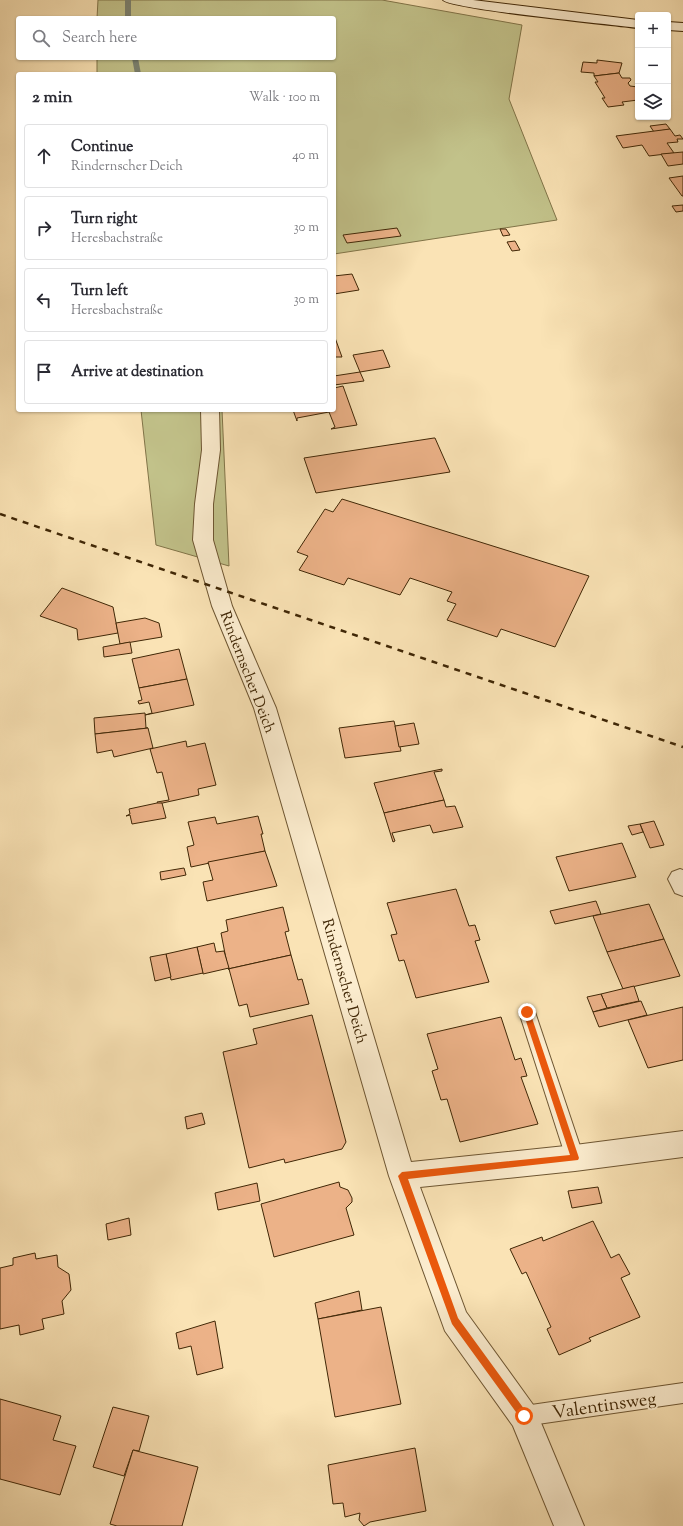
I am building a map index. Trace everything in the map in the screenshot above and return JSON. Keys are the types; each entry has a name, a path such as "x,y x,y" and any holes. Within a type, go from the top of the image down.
{"street":[{"path":"450,0 493,7 635,24"},
{"path":"671,26 683,27"},
{"name":"Rindernscher Deich","path":"210,412 211,450 204,504 203,540 222,606 265,708 402,1176 455,1321 524,1416 569,1526"},
{"path":"402,1176 575,1158 683,1144"}],"lane":[{"path":"527,1012 575,1158"},
{"name":"Valentinsweg","path":"524,1416 683,1393"}],"green space":[{"path":"98,0 382,0 522,25 509,99 557,220 336,254 336,72 97,72 97,60 336,60 336,16 97,16"},
{"path":"141,412 222,412 229,566 156,545"}],"building":[{"path":"597,60 622,63 619,73 594,76 594,73 581,72 583,62 597,63"},
{"path":"619,73 622,78 630,78 631,80 628,83 630,86 635,87 635,100 622,102 624,105 608,107 602,98 605,98 595,82 598,82 594,76"},
{"path":"666,124 670,129 654,132 650,126"},
{"path":"670,129 675,136 680,135 683,139 677,139 678,142 667,143 674,153 649,156 642,145 623,148 616,136"},
{"path":"683,152 683,164 668,166 661,154"},
{"path":"683,176 683,196 682,196 669,178"},
{"path":"683,205 683,211 676,212 672,206"},
{"path":"397,228 401,236 347,243 343,235"},
{"path":"500,229 506,229 510,235 503,236"},
{"path":"515,241 520,250 512,251 507,242"},
{"path":"352,274 359,290 336,294 336,276"},
{"path":"336,340 342,357 336,357"},
{"path":"383,350 390,367 360,372 353,355"},
{"path":"360,372 364,381 336,385 336,376"},
{"path":"343,386 357,425 331,429 335,427 329,412 336,412 336,388"},
{"path":"294,412 329,412 297,418 297,421"},
{"path":"435,438 450,472 316,493 304,458"},
{"path":"342,499 589,576 555,647 501,629 497,637 447,620 456,604 447,601 452,592 410,578 400,595 348,578 344,585 299,570 308,556 297,552 325,509 333,512"},
{"path":"62,588 113,607 118,633 78,640 77,629 40,616"},
{"path":"145,618 159,623 162,637 120,644 116,623"},
{"path":"130,642 132,653 104,657 103,647"},
{"path":"179,649 187,679 139,688 132,659"},
{"path":"187,679 194,705 145,715 152,713 149,702 139,704 138,701 142,700 139,688"},
{"path":"145,713 146,728 148,728 95,734 94,718"},
{"path":"394,721 401,751 345,758 339,728"},
{"path":"414,723 419,744 399,747 395,726"},
{"path":"148,728 153,748 114,757 112,750 97,753 95,734"},
{"path":"186,741 187,747 205,743 216,785 198,789 199,795 158,804 157,802 169,800 162,772 157,773 150,749"},
{"path":"442,769 442,771 434,772 444,800 384,813 374,783"},
{"path":"444,800 446,807 455,806 463,827 433,833 430,825 392,833 395,841 393,842 384,813"},
{"path":"162,803 166,818 132,824 130,815 126,816 130,814 129,809"},
{"path":"258,816 263,834 261,834 265,851 191,867 187,847 194,845 188,822 215,817 217,824"},
{"path":"654,821 664,845 650,848 640,824"},
{"path":"640,824 643,832 632,835 628,826"},
{"path":"622,843 636,877 569,891 556,857"},
{"path":"265,851 277,886 207,901 203,882 213,880 208,862"},
{"path":"184,868 186,875 161,880 160,872"},
{"path":"456,889 469,926 475,925 480,940 475,941 489,982 416,998 404,960 399,961 391,935 397,934 387,903"},
{"path":"596,901 601,914 555,924 550,911"},
{"path":"649,904 664,939 607,952 593,916"},
{"path":"283,907 289,931 285,932 291,955 228,969 221,933 228,931 226,920"},
{"path":"664,939 680,976 623,989 607,952"},
{"path":"214,943 216,952 224,951 229,968 203,974 197,947"},
{"path":"197,947 203,973 171,980 166,954"},
{"path":"166,954 171,977 155,981 150,957"},
{"path":"291,955 298,980 302,979 309,1004 250,1017 247,1004 239,1006 228,969"},
{"path":"634,986 639,1001 607,1008 601,994"},
{"path":"601,994 607,1008 593,1012 587,997"},
{"path":"641,1001 647,1015 599,1027 593,1012"},
{"path":"683,1007 683,1060 648,1068 628,1020"},
{"path":"312,1015 346,1142 342,1149 285,1163 284,1159 249,1168 223,1052 257,1044 253,1029"},
{"path":"501,1017 515,1060 521,1058 527,1076 521,1077 538,1124 460,1142 447,1099 441,1100 432,1071 438,1069 427,1034"},
{"path":"202,1113 205,1124 187,1129 185,1117"},
{"path":"339,1182 340,1187 348,1190 352,1198 352,1202 346,1208 354,1235 274,1257 261,1204"},
{"path":"257,1183 260,1201 218,1210 215,1193"},
{"path":"598,1187 602,1203 572,1208 568,1191"},
{"path":"129,1218 131,1235 108,1240 106,1224"},
{"path":"593,1221 611,1258 619,1254 630,1274 621,1278 640,1317 589,1338 591,1341 559,1355 547,1329 551,1327 526,1272 522,1274 510,1249 542,1237 543,1241"},
{"path":"35,1253 36,1259 57,1255 58,1267 69,1274 71,1290 62,1301 64,1314 42,1319 44,1329 20,1335 19,1325 0,1329 0,1268 13,1265 13,1258"},
{"path":"359,1291 362,1310 318,1319 315,1303"},
{"path":"381,1307 401,1404 335,1417 318,1319"},
{"path":"215,1321 223,1368 197,1375 191,1346 179,1349 176,1333"},
{"path":"0,1399 61,1416 53,1440 76,1446 60,1495 0,1479"},
{"path":"113,1407 149,1416 139,1451 133,1450 124,1476 93,1467"},
{"path":"415,1448 426,1511 370,1522 364,1526 359,1520 360,1513 345,1517 343,1503 333,1504 328,1465"},
{"path":"133,1450 198,1467 182,1526 117,1526 110,1524"}],"waterway":[{"path":"128,0 128,16"},
{"path":"135,60 138,72"}],"railway":[{"path":"0,514 683,747"}],"route":[{"path":"524,1416 455,1321 402,1176 575,1158 527,1012"}]}
